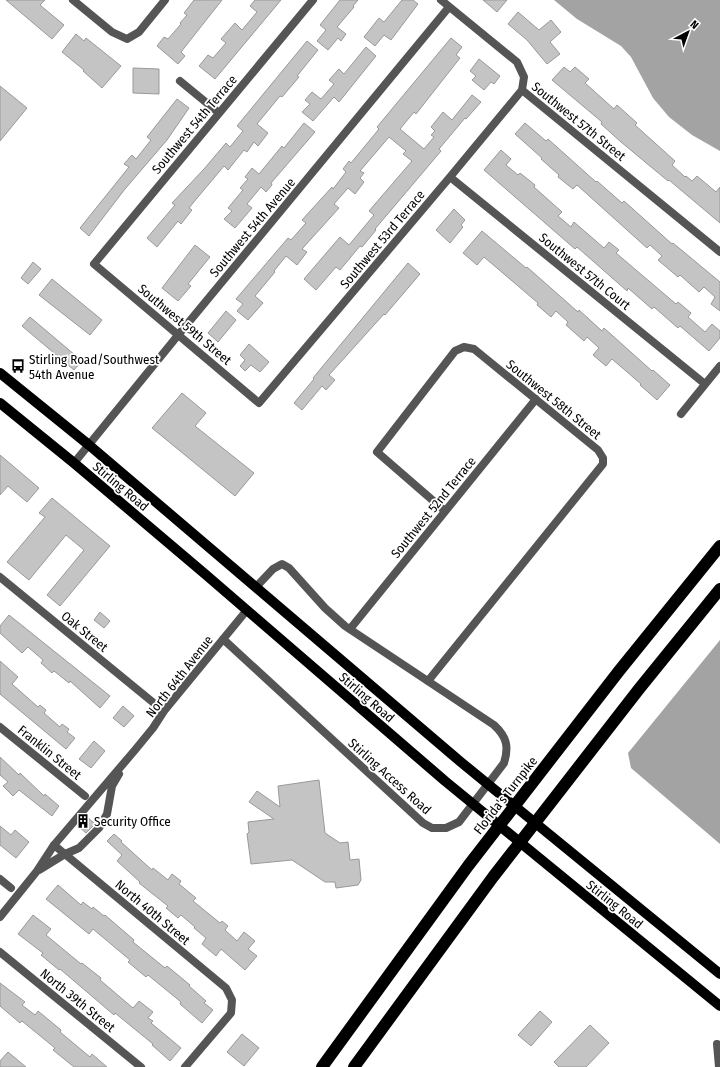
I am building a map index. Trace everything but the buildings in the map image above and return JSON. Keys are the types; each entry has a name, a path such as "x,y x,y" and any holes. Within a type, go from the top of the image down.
{"highway":[{"name":"Florida's Turnpike","path":"322,1067 468,866 618,671 720,546"},
{"path":"354,1067 493,877 639,689 720,589"}],"main road":[{"name":"Stirling Road","path":"0,373 89,445 462,763 720,974"},
{"name":"Stirling Road","path":"0,403 74,463 247,610 444,781 720,1006"}],"street":[{"path":"73,0 112,32 127,39 139,32 165,0"},
{"name":"Southwest 54th Terrace","path":"94,264 313,0"},
{"name":"Southwest 57th Street","path":"441,0 517,62 524,77 522,90 720,252"},
{"name":"Southwest 54th Avenue","path":"74,463 178,334 449,7"},
{"path":"180,81 219,113"},
{"name":"Southwest 53rd Terrace","path":"259,403 522,90"},
{"name":"Southwest 57th Court","path":"450,177 705,384"},
{"name":"Southwest 59th Street","path":"94,264 259,403"},
{"name":"Southwest 58th Street","path":"428,681 603,464 603,458 598,450 474,349 464,347 455,351 376,452 445,511"},
{"path":"681,414 720,366"},
{"name":"Southwest 52nd Terrace","path":"350,629 536,399"},
{"name":"Stirling Access Road","path":"223,639 423,823 432,828 446,828 459,822 504,763 507,752 506,742 501,731 350,629 325,608 289,568 282,564 273,569 256,587"},
{"name":"Oak Street","path":"0,577 155,704"},
{"name":"North 64th Avenue","path":"0,917 37,871 54,845 129,756 247,610"},
{"name":"Franklin Street","path":"0,727 85,796"},
{"name":"North 64th Avenue","path":"37,871 65,854 79,848 99,828 107,814 112,786 129,756"},
{"name":"North 40th Street","path":"54,845 226,988 232,1000 231,1013 185,1067"},
{"path":"0,879 11,888"},
{"name":"North 39th Street","path":"0,952 141,1067"},
{"path":"717,1044 719,1067"}],"shaded area":[{"path":"554,0 720,0 720,151 692,135 669,117 653,98 631,57 621,46 577,19"},
{"path":"720,640 720,844 631,768 628,753"}],"place":[{"name":"Stirling Road/Southwest 54th Avenue","path":"18,366"},
{"name":"Security Office","path":"83,821"}]}
